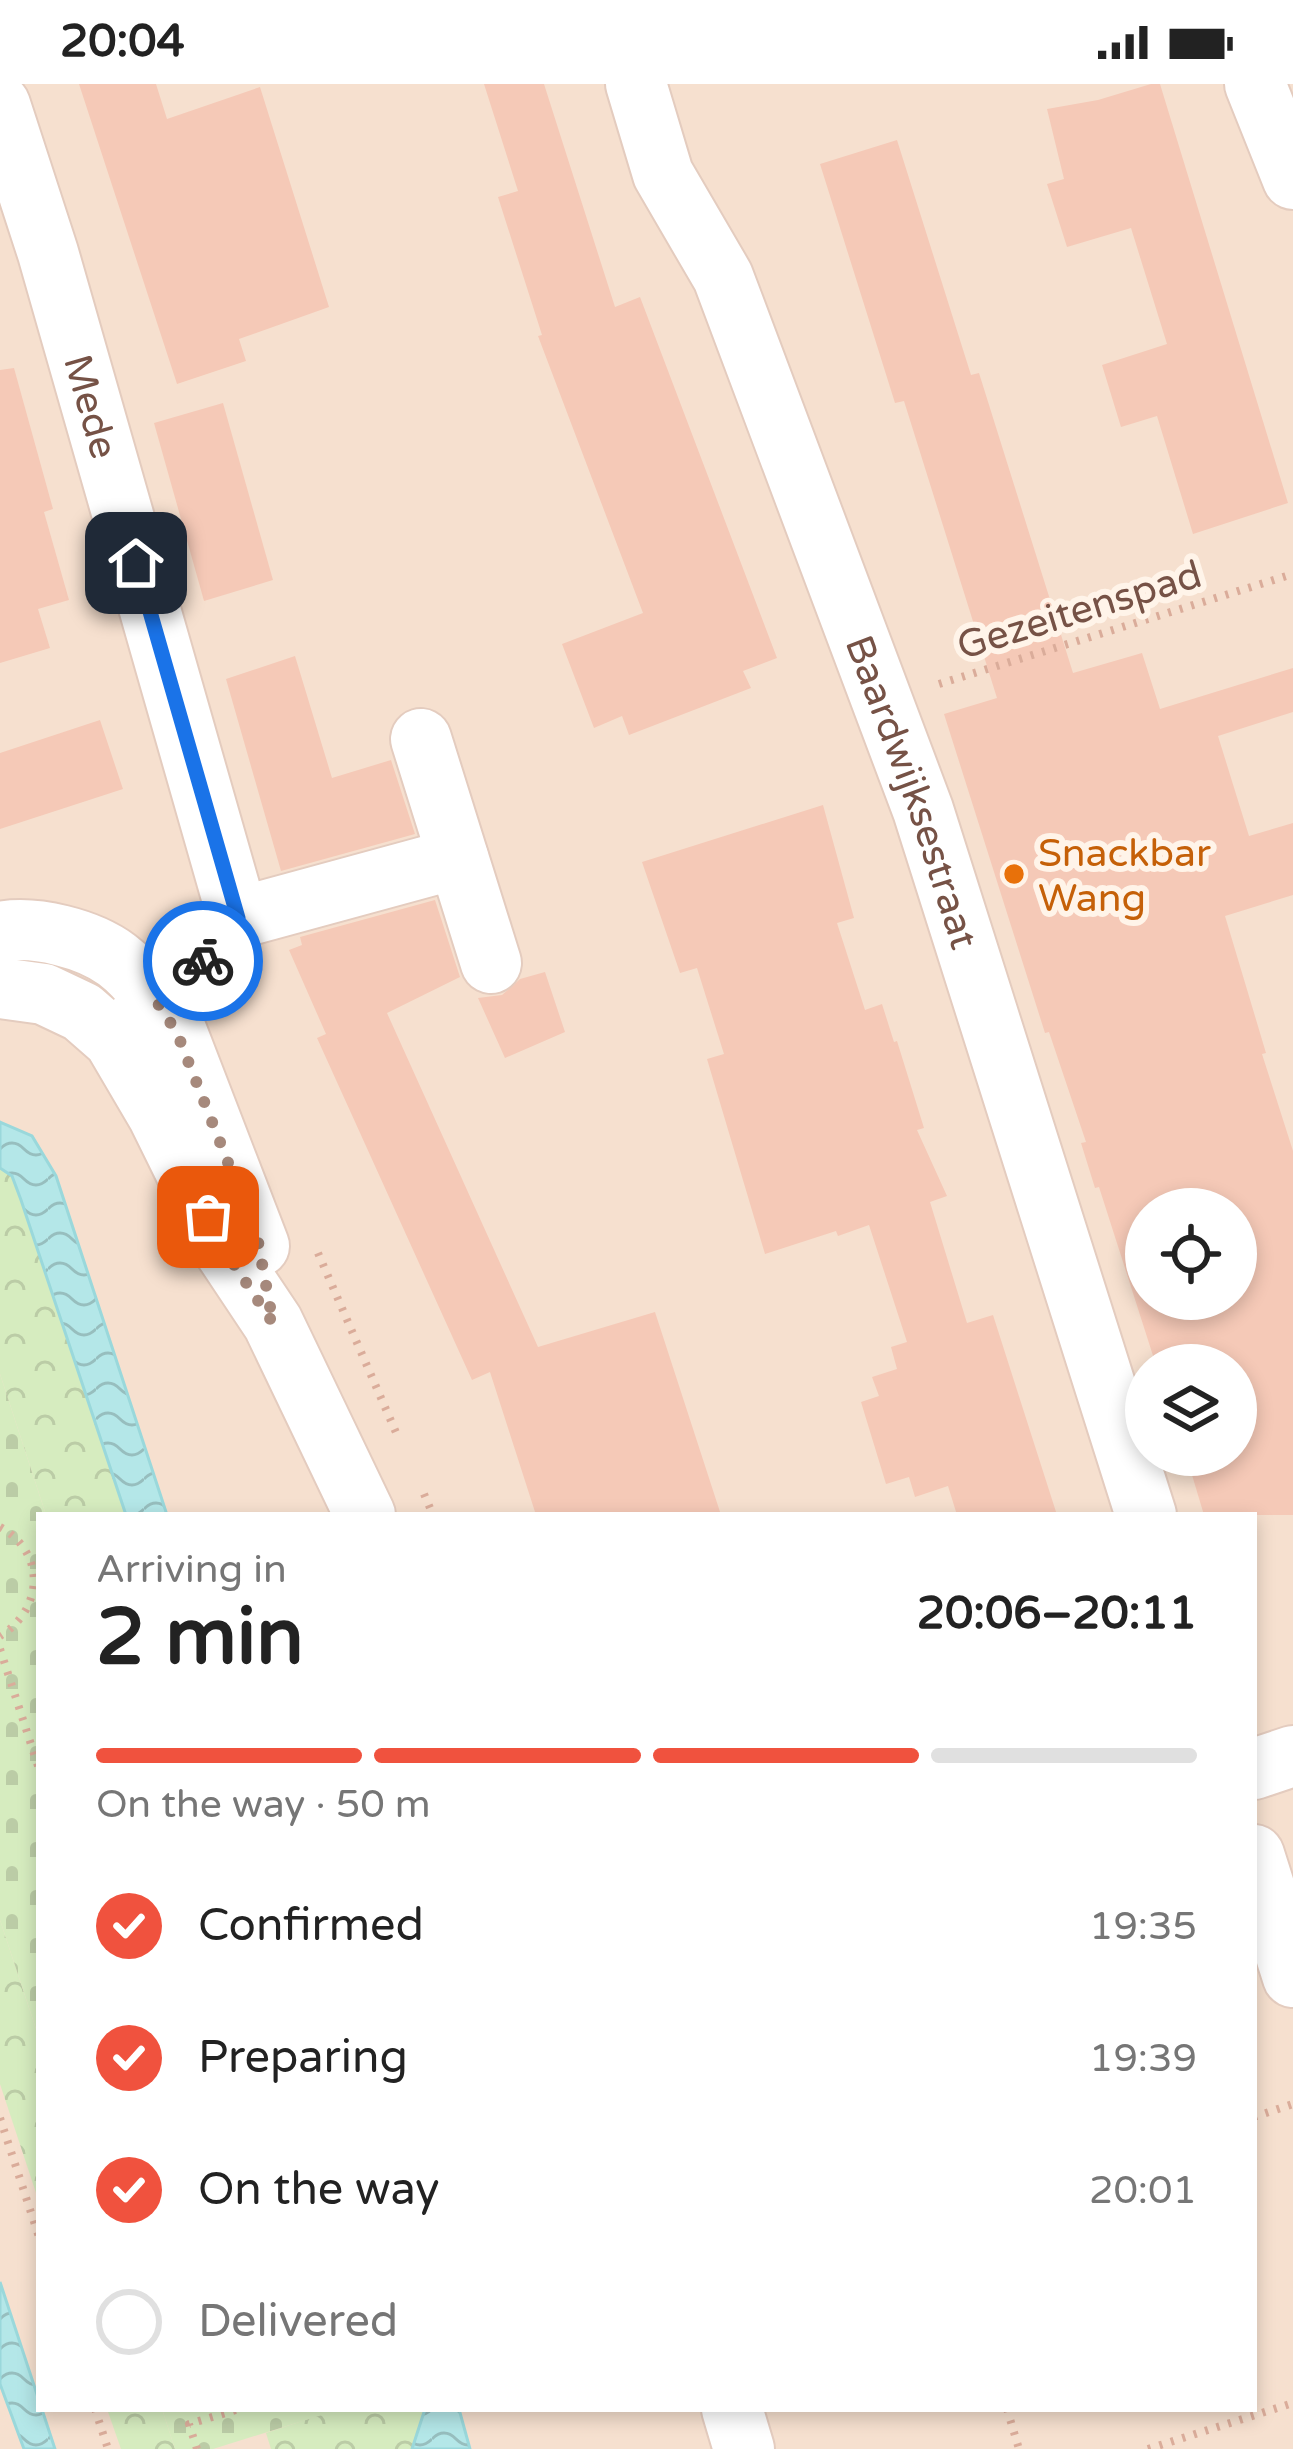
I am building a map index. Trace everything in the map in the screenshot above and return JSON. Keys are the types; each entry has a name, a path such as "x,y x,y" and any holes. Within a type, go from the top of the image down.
{"street":[{"name":"Baardwijksestraat","path":"636,84 663,174 723,277 923,810 1145,1512"},
{"path":"1255,84 1293,179"},
{"name":"Mede","path":"0,105 15,200 238,918"},
{"path":"421,739 491,963"},
{"path":"135,1021 224,942 238,918 458,858"},
{"path":"0,932 62,936 116,959 135,1021"},
{"path":"0,988 44,994 82,1012 177,1033 257,1236 273,1323 363,1512"},
{"path":"1257,1768 1293,1756"},
{"path":"1257,1865 1293,1978"},
{"path":"733,2412 745,2449"}],"path":[{"name":"Gezeitenspad","path":"884,702 1293,574"},
{"path":"0,1527 21,1542 35,1578 26,1615 0,1636"},
{"path":"0,1649 36,1760"},
{"path":"1257,2116 1293,2104"},
{"path":"0,2118 36,2228"},
{"path":"1148,2449 1293,2402"},
{"path":"96,2412 108,2449"},
{"path":"197,2449 189,2424 229,2412"},
{"path":"1007,2412 1018,2449"}],"shaded area":[{"path":"0,84 1293,84 1293,2449 0,2449"}],"green space":[{"path":"0,1168 12,1176 21,1200 125,1512 45,1512 0,1374"},
{"path":"0,1374 45,1512 36,1512 36,2029 0,1920"},
{"path":"0,1920 36,2029 36,2193 0,2084"},
{"path":"108,2412 163,2412 175,2449 121,2449"},
{"path":"163,2412 332,2412 213,2449 175,2449"},
{"path":"329,2412 424,2412 412,2449 271,2449 266,2433"}],"water":[{"path":"0,1122 32,1136 56,1176 166,1512 125,1512 21,1200 12,1176 0,1168"},
{"path":"0,2282 36,2391 36,2412 43,2412 55,2449 24,2449 0,2384"},
{"path":"424,2412 460,2412 470,2449 412,2449"}],"building":[{"path":"79,84 156,84 167,119 260,87 329,307 239,339 246,361 177,384"},
{"path":"484,84 544,84 615,307 640,297 777,658 743,671 751,688 629,735 622,716 594,728 562,644 643,613 538,336 542,335 498,197 518,191"},
{"path":"1160,84 1288,503 1193,534 1157,416 1121,427 1102,365 1167,344 1131,228 1067,247 1047,184 1064,179 1047,109"},
{"path":"897,140 971,375 979,373 1073,673 1142,653 1160,709 1293,668 1293,712 1218,736 1249,836 1293,823 1293,895 1225,916 1293,1151 1293,1515 1203,1512 1192,1476 1257,1476 1257,1344 1149,1344 1142,1320 1257,1320 1257,1188 1125,1188 1125,1268 1099,1187 1095,1188 1081,1143 1086,1142 1049,1032 1045,1033 944,714 997,698 904,401 895,403 820,164"},
{"path":"14,368 53,509 44,512 69,600 38,609 50,648 0,663 0,370"},
{"path":"223,403 273,580 204,601 154,423"},
{"path":"295,656 332,778 391,760 415,834 281,871 226,679"},
{"path":"100,720 123,789 0,829 0,753"},
{"path":"823,805 854,918 837,923 865,1010 882,1004 897,1041 924,1128 917,1130 947,1196 930,1202 967,1323 993,1315 1056,1512 956,1512 948,1486 915,1497 909,1477 886,1484 861,1402 879,1396 872,1377 897,1369 891,1347 907,1342 869,1225 765,1254 707,1059 724,1054 697,968 680,973 642,862"},
{"path":"435,900 460,977 387,1013 538,1347 655,1312 720,1512 535,1512 490,1372 472,1380 317,1038 326,1034 289,950 302,945 300,937"},
{"path":"545,972 565,1032 505,1058 478,998 502,995 520,979"}],"way so far":[{"path":"203,961 157,1002 177,1033 257,1236 273,1323 208,1217"}],"place":[{"name":"Snackbar Wang","path":"1014,874"}],"route":[{"path":"136,563 238,918 224,942 203,961"}]}
